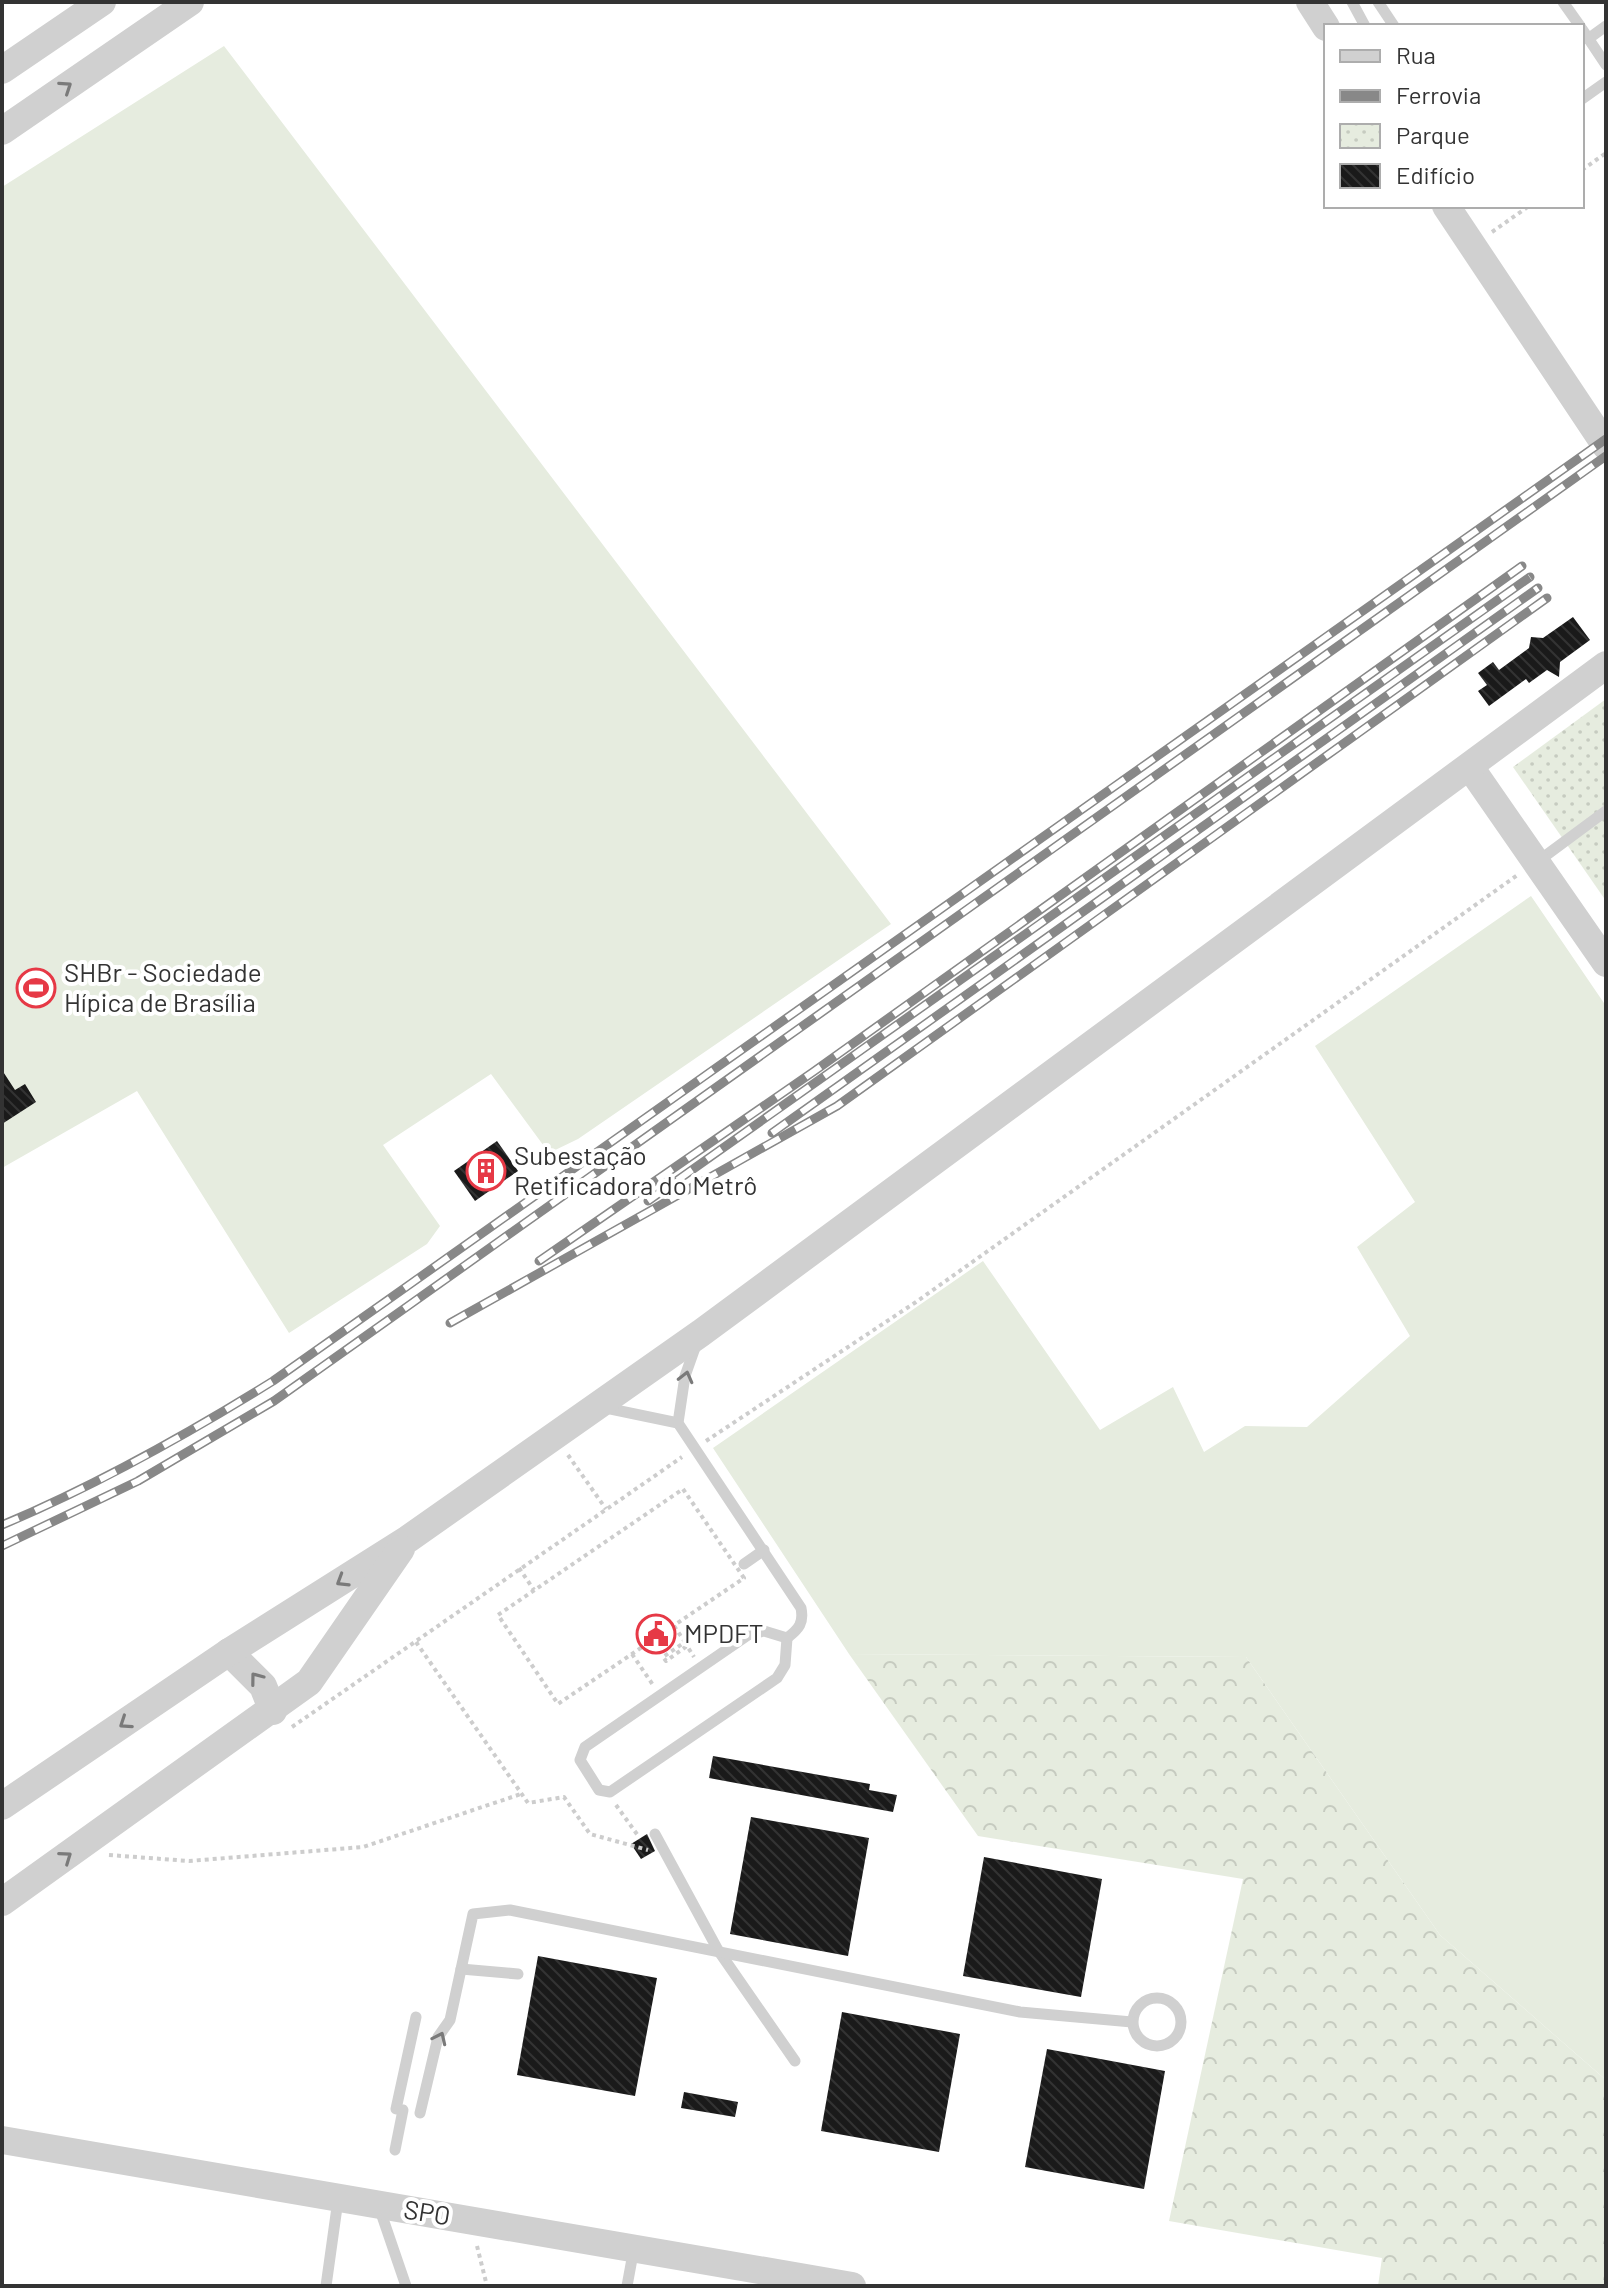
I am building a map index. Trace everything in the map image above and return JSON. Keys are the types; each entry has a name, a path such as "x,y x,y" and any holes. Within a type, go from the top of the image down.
{"street":[{"path":"2,70 102,2"},
{"path":"2,131 190,2"},
{"path":"1310,2 1324,24"},
{"path":"1447,208 1606,446"},
{"path":"3,1803 229,1652 408,1539 701,1333 1606,665"},
{"path":"1470,767 1606,963"},
{"path":"2,1902 280,1721 324,1666 408,1539"},
{"path":"229,1652 263,1686 280,1721"},
{"name":"SPO","path":"2,2140 852,2286"}],"lane":[{"path":"1352,2 1364,24"},
{"path":"1378,2 1393,24"},
{"path":"1563,2 1578,24"},
{"path":"1584,31 1606,26"},
{"path":"1584,32 1606,65"},
{"path":"1584,98 1606,82"},
{"path":"1536,863 1606,811"},
{"path":"701,1333 685,1376 678,1423 801,1608 803,1619 799,1629 787,1638 785,1665 777,1678 610,1792 599,1790 580,1760 580,1753 748,1635 764,1631 787,1638"},
{"path":"596,1406 678,1423"},
{"path":"744,1564 764,1550"},
{"path":"655,1834 718,1950 795,2061"},
{"path":"420,2113 438,2037 450,2020 473,1914 510,1910 1020,2012 1132,2022"},
{"path":"461,1969 518,1974"},
{"path":"1151,1998 1166,1999 1179,2011 1181,2029 1170,2044 1153,2047 1138,2039 1132,2022 1138,2007 1151,1998"},
{"path":"395,2150 416,2017"},
{"path":"326,2286 338,2200"},
{"path":"378,2205 406,2286"},
{"path":"627,2286 634,2247"}],"path":[{"path":"1584,169 1606,153"},
{"path":"1472,245 1526,208"},
{"path":"280,1721 416,1642 695,1448 916,1302 1536,863"},
{"path":"555,1436 606,1509"},
{"path":"683,1489 744,1578 674,1626 558,1704 498,1615 683,1489"},
{"path":"519,1568 534,1590"},
{"path":"674,1626 685,1642 663,1657 666,1661 687,1646 701,1667"},
{"path":"416,1642 528,1803 564,1797 590,1834 666,1853"},
{"path":"632,1654 650,1680"},
{"path":"610,1792 648,1850"},
{"path":"118,1845 105,1854 189,1861 363,1847 521,1794"},
{"path":"470,2220 487,2286"}],"green space":[{"path":"224,46 891,924 578,1139 549,1153 491,1074 383,1145 440,1226 427,1244 289,1333 137,1091 2,1168 2,187"},
{"path":"1606,699 1606,901 1513,767"},
{"path":"1531,896 1606,1006 1606,2080 1440,1935 1246,1657 849,1654 713,1448 983,1261 1100,1430 1173,1387 1204,1452 1245,1426 1307,1427 1410,1336 1357,1247 1415,1202 1315,1046"},
{"path":"849,1654 1246,1657 1440,1935 1606,2080 1606,2286 1378,2286 1382,2258 1169,2221 1243,1879 978,1836"}],"building":[{"path":"1573,617 1590,640 1560,662 1559,677 1547,670 1529,683 1526,679 1489,706 1478,691 1487,685 1478,673 1493,662 1499,670 1529,648 1531,637 1543,638"},
{"path":"2,1070 15,1090 25,1084 36,1102 2,1124"},
{"name":"Subestação Retificadora do Metrô","path":"497,1141 518,1171 475,1201 454,1171"},
{"path":"713,1756 870,1784 869,1790 897,1795 893,1812 709,1778"},
{"path":"751,1817 869,1838 848,1956 730,1934"},
{"path":"647,1834 655,1851 641,1859 631,1844"},
{"path":"984,1857 1102,1879 1081,1997 963,1976"},
{"path":"538,1956 657,1978 635,2096 517,2075"},
{"path":"842,2012 960,2034 939,2152 821,2131"},
{"path":"1047,2049 1165,2071 1144,2189 1025,2167"},
{"path":"684,2092 738,2102 735,2117 681,2108"}],"railway":[{"path":"2,1525 140,1458 273,1381 1606,439"},
{"path":"2,1546 138,1481 274,1401 1606,456"},
{"path":"539,1261 813,1072 1522,566"},
{"path":"648,1201 1530,577"},
{"path":"772,1133 1538,588"},
{"path":"450,1323 837,1106 1547,598"}],"place":[{"name":"SHBr - Sociedade Hípica de Brasília","path":"36,988"},
{"name":"Subestação Retificadora do Metrô","path":"486,1171"},
{"name":"MPDFT","path":"656,1634"}]}
